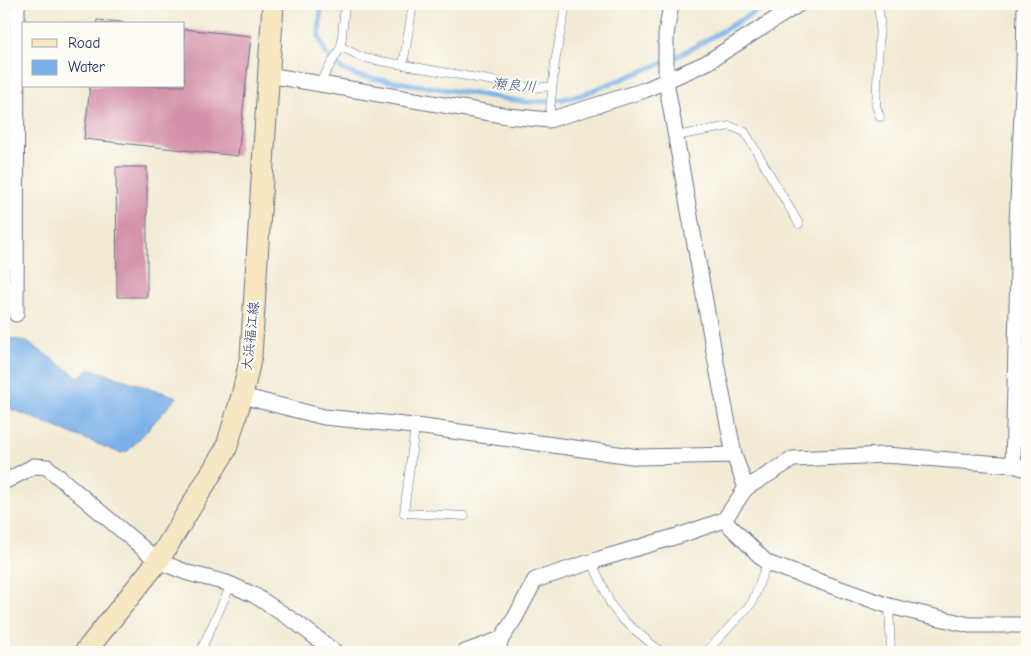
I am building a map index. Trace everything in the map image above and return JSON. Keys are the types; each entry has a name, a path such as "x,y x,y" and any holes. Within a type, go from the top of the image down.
{"main road":[{"name":"大浜福江線","path":"85,652 158,561 226,449 242,396 251,356 273,4"}],"street":[{"path":"16,314 17,4"},
{"path":"671,4 666,35 666,81 734,455 746,488"},
{"path":"268,75 508,116 548,120 645,90 706,63 799,4"},
{"path":"465,652 499,645 536,580 724,520 746,488 793,459 886,455 1020,467 1018,268 1022,222 1026,66 1025,4"},
{"path":"242,396 324,417 415,427 639,457 734,455"},
{"path":"4,482 34,466 47,467 158,561 188,573 231,585 254,595 297,623 335,652"},
{"path":"724,520 767,563 889,606 969,625 1027,625"}],"lane":[{"path":"320,84 341,47 345,4"},
{"path":"402,65 413,4"},
{"path":"548,120 555,62 566,4"},
{"path":"878,4 880,22 876,106 880,116"},
{"path":"341,47 364,58 534,88 552,86"},
{"path":"676,136 730,126 745,132 799,224"},
{"path":"415,427 404,513 465,516"},
{"path":"592,562 616,612 661,652"},
{"path":"706,652 752,603 767,563"},
{"path":"200,652 231,585"},
{"path":"889,606 891,652"}],"water":[{"path":"4,338 26,341 78,377 91,369 177,397 128,451 120,453 9,408 4,412"}],"building":[{"path":"97,20 124,22 96,22"},
{"path":"185,29 251,36 238,156 84,139 90,88 185,88"},
{"path":"116,167 147,167 147,297 117,297"}],"waterway":[{"name":"瀬良川","path":"321,4 319,37 326,54 342,69 358,76 527,102 552,101 581,95 675,58 769,4"}]}
